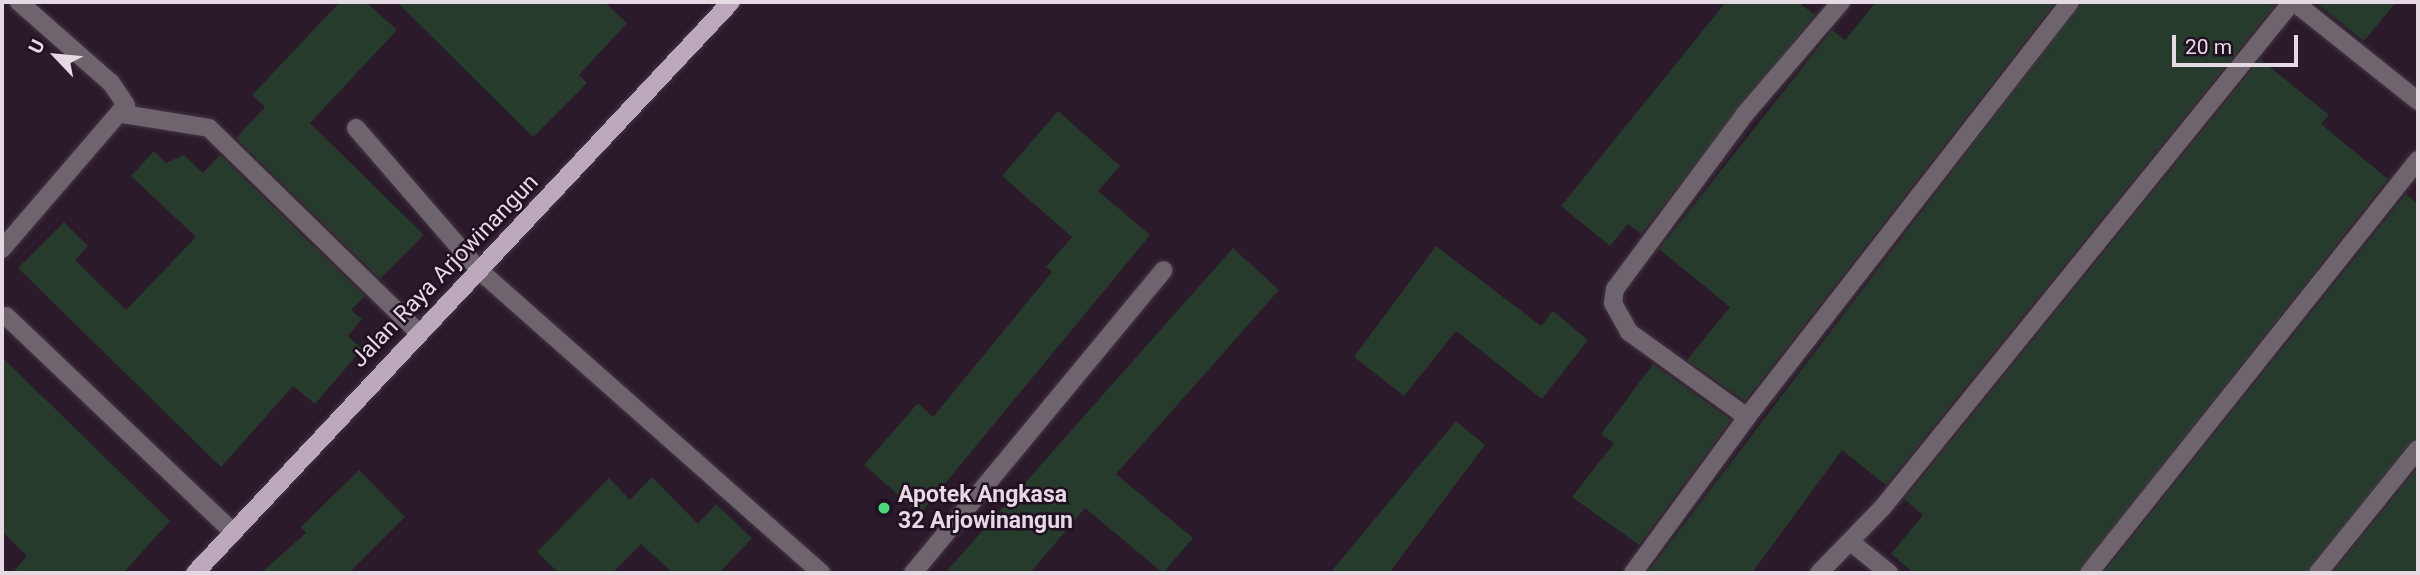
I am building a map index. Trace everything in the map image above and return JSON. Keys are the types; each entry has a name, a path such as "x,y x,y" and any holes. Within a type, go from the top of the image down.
{"main road":[{"name":"Jalan Raya Arjowinangun","path":"195,573 731,2"}],"street":[{"path":"2,249 123,114 122,95 111,83 19,2"},
{"path":"1747,417 1629,332 1613,303 1615,289 1745,114 1841,2"},
{"path":"1633,573 1747,417 2070,2"},
{"path":"1819,573 1852,543 2293,2 2418,101"},
{"path":"123,114 209,128 419,333"},
{"path":"356,128 480,271 821,573"},
{"path":"2089,573 2418,160"},
{"path":"913,573 1164,270"},
{"path":"6,317 233,532"},
{"path":"2318,573 2418,449"},
{"path":"1852,543 1889,573"}],"building":[{"path":"340,2 366,2 397,30 310,123 424,235 380,279 236,138 265,107 252,95"},
{"path":"397,2 604,2 627,23 579,75 587,83 533,137"},
{"path":"1726,2 1798,2 1815,15 1641,234 1628,224 1610,246 1561,206"},
{"path":"1876,2 2056,2 1745,401 1687,360 1730,307 1659,249 1832,30 1845,40"},
{"path":"2081,2 2278,2 1886,485 1842,450 1752,573 1647,573"},
{"path":"2315,2 2396,2 2364,41"},
{"path":"2260,59 2329,115 2321,124 2388,179 2078,573 1914,573 1891,554 1923,515 1904,499"},
{"path":"1058,111 1120,166 1098,191 1150,235 920,514 864,465 918,403 933,417 1052,272 1046,267 1072,237 1002,176"},
{"path":"154,151 166,163 184,155 203,173 220,155 365,296 351,310 362,319 348,336 362,349 315,404 293,386 221,467 18,268 64,222 88,246 75,260 126,310 196,237 131,176"},
{"path":"2406,194 2418,204 2418,438 2307,573 2103,573"},
{"path":"1436,246 1541,326 1553,311 1588,340 1542,399 1456,331 1404,396 1354,357"},
{"path":"1233,248 1279,290 1116,474 1193,538 1163,573 1085,508 1030,573 945,573"},
{"path":"2,357 170,521 123,573 12,573 27,556 2,531"},
{"path":"1653,364 1731,420 1639,545 1572,497 1614,443 1601,434"},
{"path":"1456,421 1485,445 1389,573 1330,573"},
{"path":"2418,467 2418,573 2332,573"},
{"path":"359,470 405,517 349,573 261,573 306,533 301,527"},
{"path":"652,477 698,524 716,504 752,538 719,573 673,573 641,544 612,573 559,573 537,552 609,478 630,500"}],"place":[{"name":"Apotek Angkasa 32 Arjowinangun","path":"884,508"}]}
